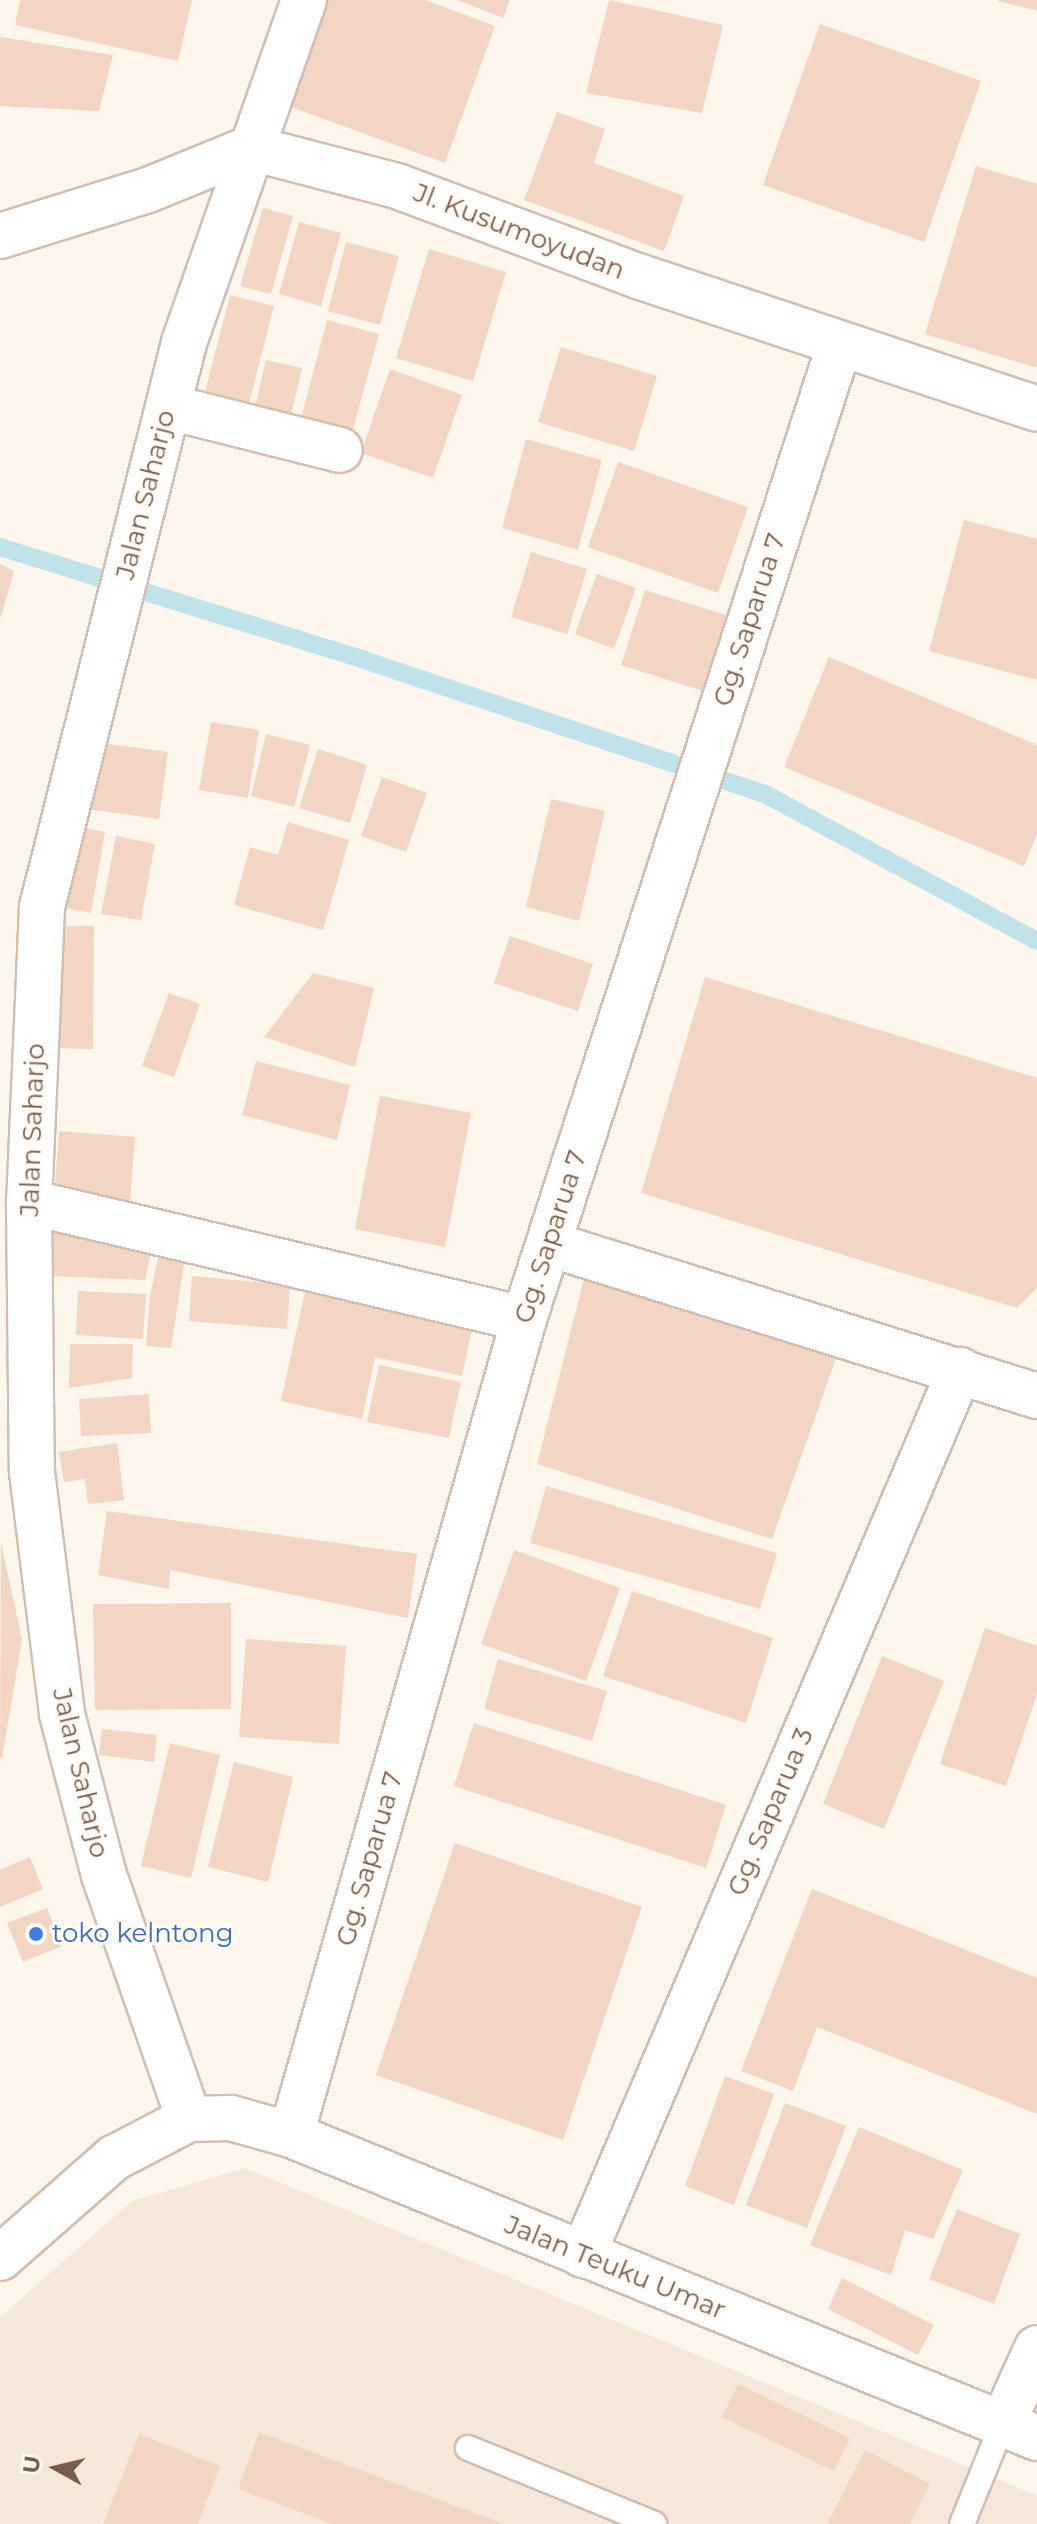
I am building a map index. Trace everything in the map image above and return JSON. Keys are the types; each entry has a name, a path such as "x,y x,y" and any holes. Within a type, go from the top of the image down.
{"street":[{"name":"Jalan Saharjo","path":"189,2119 104,1875 62,1714 32,1472 29,1202 42,907 184,343 304,0"},
{"path":"0,236 148,190 251,148"},
{"name":"Jl. Kusumoyudan","path":"251,148 397,186 839,346 1037,409"},
{"name":"Gg. Saparua 7","path":"291,2135 524,1319 839,346"},
{"path":"169,407 340,450"},
{"path":"29,1202 524,1319"},
{"path":"549,1244 1037,1396"},
{"name":"Gg. Saparua 3","path":"583,2255 960,1370"},
{"name":"Jalan Teuku Umar","path":"189,2119 231,2118 291,2135 1020,2431"},
{"path":"0,2258 114,2158 189,2119"},
{"path":"1020,2431 1037,2348"}],"lane":[{"path":"962,2524 1020,2431"},
{"path":"468,2448 654,2524"}],"shaded area":[{"path":"245,2168 1031,2493 1037,2496 1037,2524 0,2524 0,2317 132,2201"}],"building":[{"path":"20,0 192,0 178,61 15,25"},
{"path":"318,0 425,0 495,26 445,163 280,103"},
{"path":"457,0 510,0 503,18"},
{"path":"609,0 723,25 702,113 586,93"},
{"path":"1037,0 1037,11 998,1"},
{"path":"820,24 981,81 924,242 763,185"},
{"path":"0,37 113,55 99,111 0,106"},
{"path":"557,112 605,129 594,163 684,196 664,251 524,200"},
{"path":"976,166 1037,184 1037,368 925,334"},
{"path":"263,208 293,216 271,294 240,286"},
{"path":"299,222 341,233 321,306 279,294"},
{"path":"346,242 399,256 380,325 328,311"},
{"path":"429,249 506,272 473,381 396,358"},
{"path":"230,295 274,306 247,411 203,400"},
{"path":"327,320 379,334 349,444 298,430"},
{"path":"561,347 657,376 634,451 538,422"},
{"path":"266,360 302,368 288,428 252,419"},
{"path":"390,369 462,395 433,478 361,453"},
{"path":"526,439 602,460 578,550 502,528"},
{"path":"618,462 748,507 718,593 588,547"},
{"path":"964,520 1037,539 1037,680 929,651"},
{"path":"531,552 587,569 567,634 511,617"},
{"path":"0,564 14,571 1,617 0,617"},
{"path":"597,574 636,588 614,649 575,634"},
{"path":"645,590 739,619 715,695 621,665"},
{"path":"829,657 1037,745 1037,834 1024,866 784,767"},
{"path":"211,722 259,730 248,798 199,790"},
{"path":"266,734 310,745 294,807 251,796"},
{"path":"96,742 168,752 159,819 86,809"},
{"path":"318,749 367,765 350,823 299,808"},
{"path":"382,777 427,793 406,852 361,836"},
{"path":"551,799 605,811 579,921 526,907"},
{"path":"288,822 349,840 323,930 234,905 250,847 278,855"},
{"path":"79,827 105,832 91,913 65,908"},
{"path":"116,836 155,844 141,920 101,914"},
{"path":"55,926 94,926 93,1049 54,1048"},
{"path":"510,936 593,964 578,1011 494,983"},
{"path":"313,973 374,988 355,1067 264,1037"},
{"path":"705,977 1037,1078 1037,1288 1017,1308 641,1193"},
{"path":"169,993 200,1004 174,1077 142,1066"},
{"path":"256,1061 350,1085 337,1140 242,1115"},
{"path":"380,1096 471,1113 445,1247 355,1229"},
{"path":"59,1131 135,1137 130,1201 54,1196"},
{"path":"54,1232 153,1242 145,1280 51,1276"},
{"path":"160,1247 186,1251 171,1348 146,1346 150,1296"},
{"path":"192,1276 290,1285 287,1329 189,1321"},
{"path":"584,1279 840,1347 772,1539 537,1464"},
{"path":"78,1291 146,1294 143,1339 76,1335"},
{"path":"305,1292 472,1329 462,1376 375,1357 362,1419 281,1401"},
{"path":"70,1344 133,1344 132,1378 69,1388"},
{"path":"379,1365 461,1382 449,1438 367,1422"},
{"path":"149,1394 151,1433 81,1436 79,1399"},
{"path":"117,1443 124,1500 88,1504 85,1479 64,1482 59,1452"},
{"path":"546,1486 777,1553 760,1609 530,1543"},
{"path":"107,1511 417,1554 408,1618 170,1570 169,1589 98,1575"},
{"path":"1,1542 22,1640 0,1758"},
{"path":"514,1550 620,1588 586,1681 481,1644"},
{"path":"632,1591 773,1638 746,1723 603,1676"},
{"path":"231,1603 231,1709 95,1710 93,1604"},
{"path":"985,1628 1037,1646 1037,1694 1006,1786 940,1764"},
{"path":"246,1639 346,1646 339,1744 239,1737"},
{"path":"882,1656 944,1681 884,1829 823,1804"},
{"path":"498,1659 607,1691 592,1741 484,1709"},
{"path":"474,1723 726,1805 706,1868 454,1786"},
{"path":"102,1729 157,1735 154,1762 99,1755"},
{"path":"170,1743 220,1755 191,1878 141,1866"},
{"path":"234,1762 293,1777 268,1882 208,1867"},
{"path":"455,1843 642,1907 563,2140 376,2075"},
{"path":"30,1857 43,1889 0,1907 0,1870"},
{"path":"812,1889 1037,1978 1037,2114 817,2027 793,2091 741,2071"},
{"path":"47,1908 62,1946 23,1962 7,1923"},
{"path":"725,2076 774,2094 734,2205 685,2186"},
{"path":"785,2103 846,2126 807,2228 746,2205"},
{"path":"859,2127 963,2170 933,2239 905,2230 891,2275 810,2245"},
{"path":"957,2209 1020,2234 994,2304 929,2279"},
{"path":"842,2278 934,2325 918,2355 828,2309"},
{"path":"738,2384 850,2438 834,2471 722,2417"},
{"path":"259,2432 504,2524 333,2524 238,2489"},
{"path":"139,2434 220,2466 198,2524 103,2524"},
{"path":"865,2450 930,2484 910,2524 827,2524"}],"waterway":[{"path":"0,547 364,660 767,795 1037,941"}],"place":[{"name":"toko kelntong","path":"36,1934"}]}
